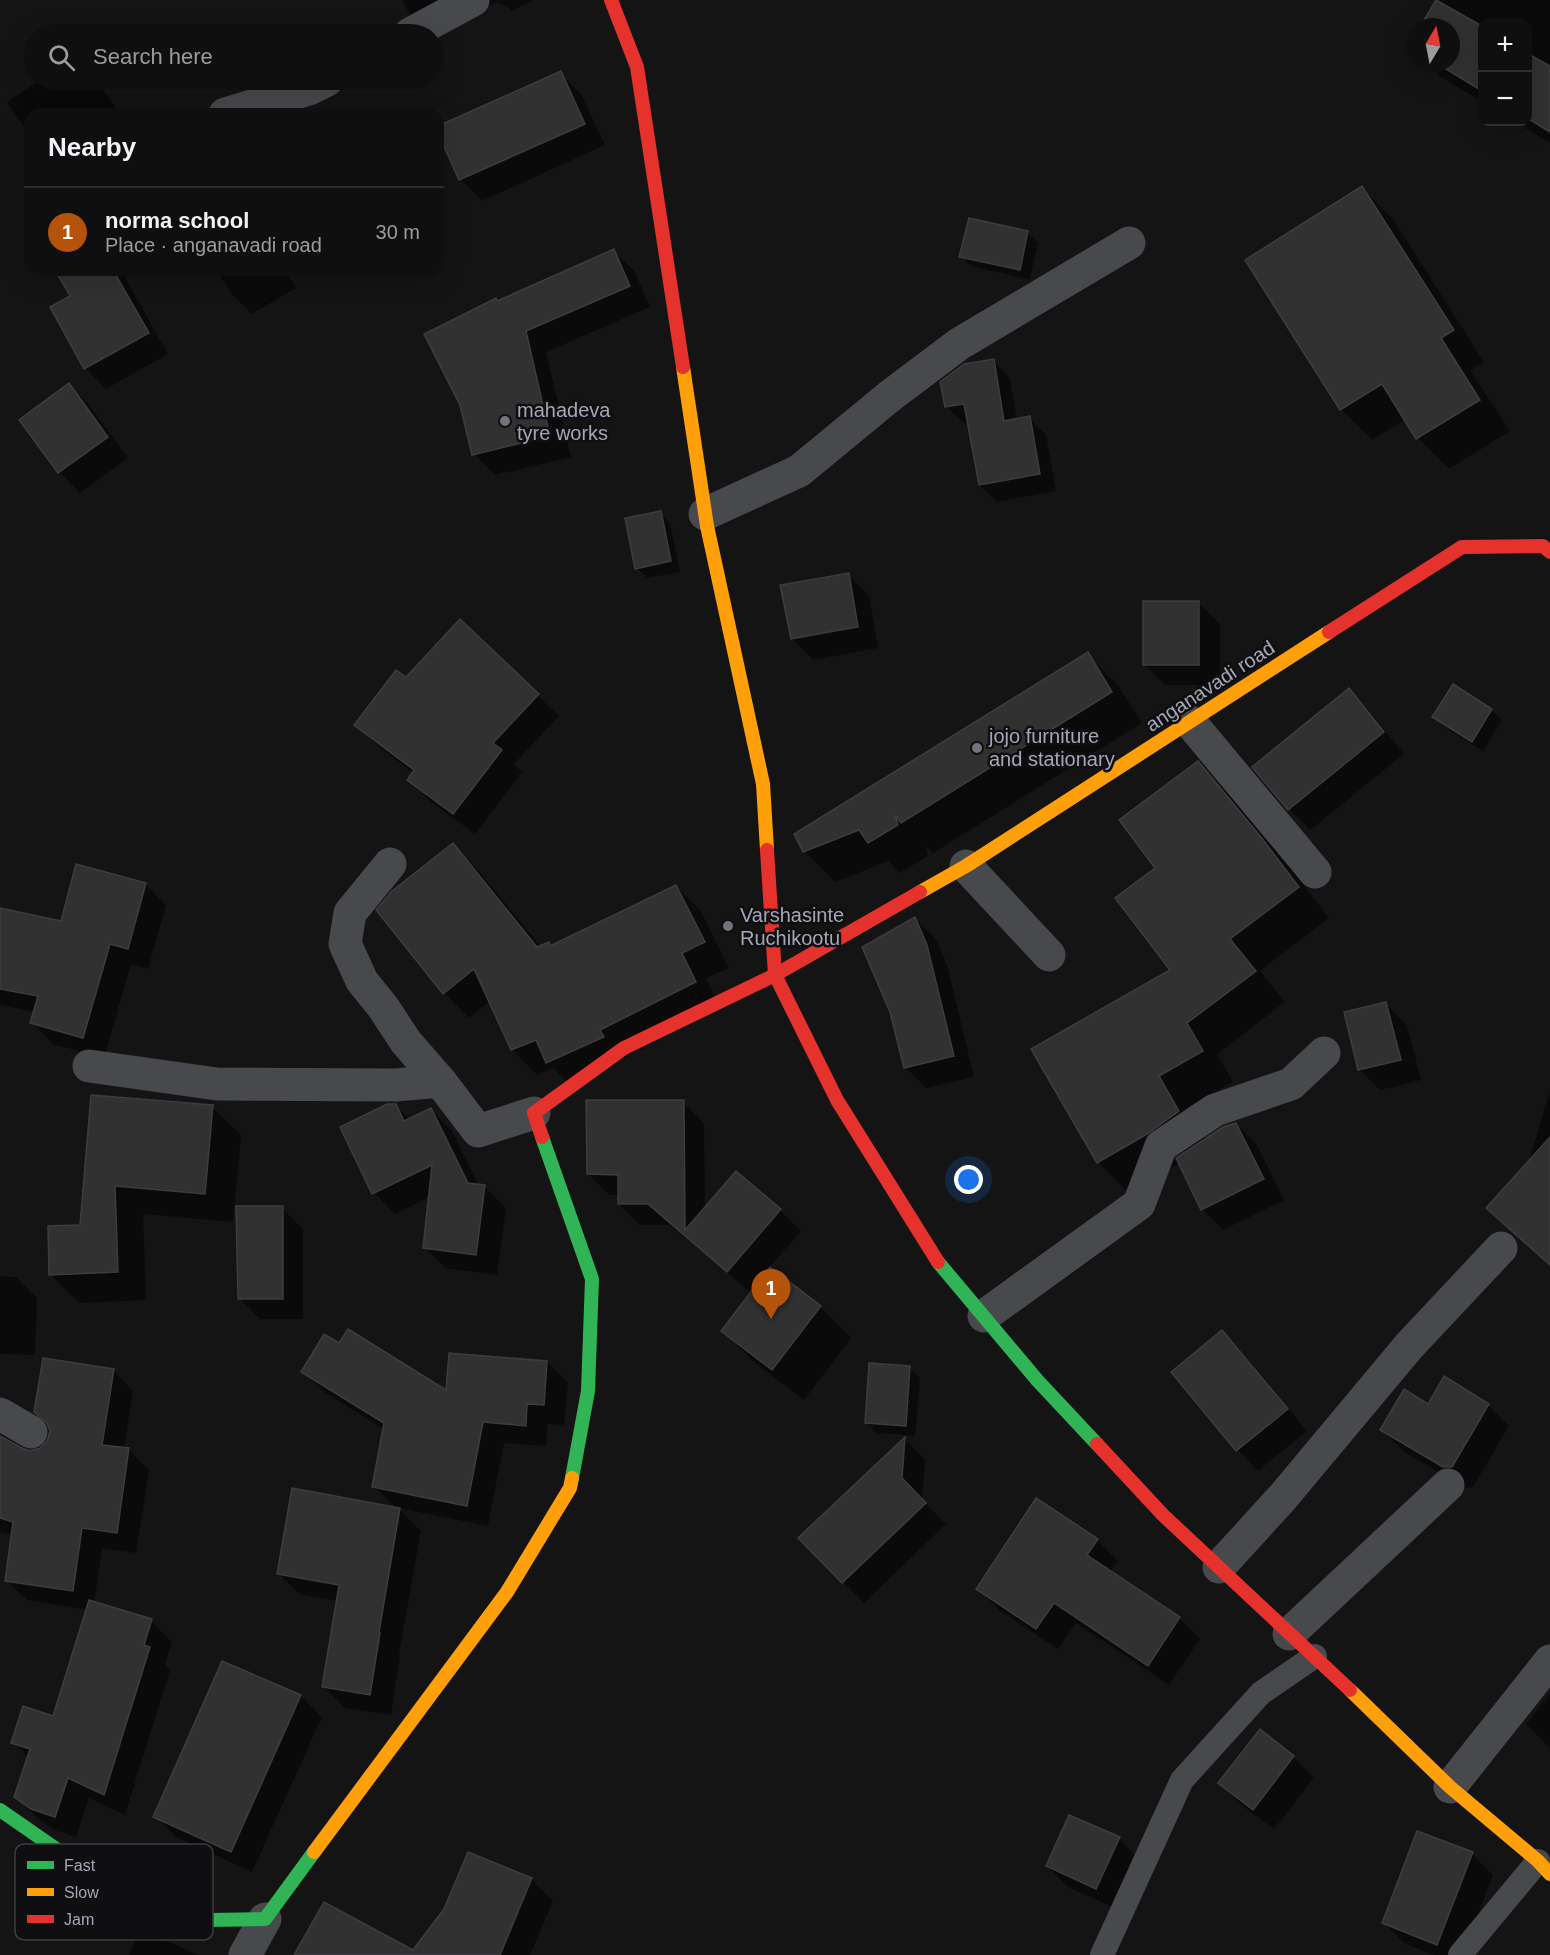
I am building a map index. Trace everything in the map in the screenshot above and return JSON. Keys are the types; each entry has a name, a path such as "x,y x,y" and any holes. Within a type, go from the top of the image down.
{"street":[{"path":"429,24 473,0"},
{"path":"611,0 637,67 705,514 763,784 775,975 837,1100 936,1259 1037,1380 1147,1498 1450,1787 1546,1860"},
{"path":"245,108 306,90"},
{"path":"705,514 799,471 890,396 959,344 1129,243"},
{"name":"anganavadi road","path":"534,1113 624,1048 775,975 966,866 1462,547 1543,546 1550,552"},
{"path":"1190,722 1315,872"},
{"path":"245,1955 265,1919 507,1592 570,1488 588,1391 592,1279 534,1113 478,1131 440,1081 405,1042 383,1007 362,981 345,944 350,914 390,864"},
{"path":"966,866 1048,955"},
{"path":"984,1316 1139,1204 1161,1146 1215,1110 1291,1084 1324,1053"},
{"path":"88,1066 217,1084 396,1084 440,1081"},
{"path":"1219,1567 1282,1498 1409,1346 1502,1248"},
{"path":"0,1414 31,1432"},
{"path":"1289,1634 1448,1485"},
{"path":"1450,1787 1550,1661"},
{"path":"0,1810 49,1844"},
{"path":"213,1920 265,1919"}],"lane":[{"path":"1102,1955 1182,1780 1261,1693 1315,1656"},
{"path":"1460,1955 1546,1860"}],"building":[{"path":"1436,0 1478,24 1478,89 1451,72 1460,72 1460,18 1425,18"},
{"path":"1532,56 1550,66 1550,132 1532,121"},
{"path":"561,71 585,124 459,180 444,146 444,123"},
{"path":"1362,186 1454,330 1441,338 1480,400 1416,439 1382,384 1340,410 1245,260"},
{"path":"969,218 1028,231 1020,270 959,257"},
{"path":"614,249 630,286 526,331 550,436 472,455 460,405 424,334 496,298 497,301"},
{"path":"58,276 116,276 149,333 84,369 50,307 70,296"},
{"path":"994,359 1004,421 1030,416 1040,474 979,485 964,404 945,407 940,382 964,364"},
{"path":"69,383 108,437 58,473 19,420"},
{"path":"661,511 671,561 635,569 625,518"},
{"path":"849,573 858,627 791,639 780,585"},
{"path":"1143,601 1199,601 1199,665 1143,665"},
{"path":"460,619 539,694 493,743 502,750 453,814 407,780 414,770 354,725 396,670 406,677"},
{"name":"jojo furniture and stationary","path":"1088,652 1112,692 901,823 895,815 898,825 868,843 859,830 803,852 794,834"},
{"path":"1453,684 1492,709 1472,742 1432,717"},
{"path":"1349,688 1384,732 1288,810 1252,767"},
{"path":"1198,761 1299,887 1230,939 1256,971 1187,1023 1203,1051 1159,1076 1179,1111 1147,1134 1097,1163 1031,1049 1170,970 1115,898 1155,868 1119,820"},
{"path":"453,843 537,947 549,942 550,946 676,885 705,942 682,953 696,982 600,1030 604,1037 546,1063 536,1040 511,1050 474,969 443,994 376,910 392,891"},
{"path":"76,864 146,883 128,949 110,944 83,1038 30,1023 38,996 0,989 0,908 61,921"},
{"path":"915,917 927,945 954,1056 904,1068 890,1012 862,947"},
{"path":"1386,1002 1401,1060 1358,1070 1344,1012"},
{"path":"91,1095 213,1105 205,1194 115,1186 118,1272 49,1275 48,1226 80,1225"},
{"path":"586,1100 684,1100 685,1230 736,1171 781,1209 727,1272 648,1204 618,1204 618,1175 587,1174"},
{"path":"387,1104 396,1104 404,1121 431,1108 468,1183 485,1185 476,1255 423,1248 432,1165 372,1194 340,1127"},
{"path":"1236,1123 1264,1179 1201,1210 1176,1158 1223,1127"},
{"path":"1550,1137 1550,1265 1486,1208"},
{"path":"236,1206 283,1206 283,1299 238,1299"},
{"path":"770,1267 821,1306 772,1370 721,1331"},
{"path":"348,1329 446,1390 449,1353 547,1361 544,1405 527,1404 526,1426 483,1422 467,1506 372,1487 384,1423 301,1372 324,1334 339,1343"},
{"path":"1222,1330 1288,1409 1236,1451 1171,1372"},
{"path":"43,1358 114,1369 102,1445 129,1448 117,1533 82,1528 73,1591 5,1581 13,1522 0,1518 0,1436 30,1451 40,1448 47,1441 50,1431 47,1423 34,1412"},
{"path":"869,1363 910,1366 906,1426 865,1423"},
{"path":"1444,1376 1489,1404 1452,1467 1443,1467 1380,1430 1404,1389 1428,1404"},
{"path":"905,1437 902,1478 926,1503 842,1583 798,1538"},
{"path":"292,1488 400,1508 370,1695 322,1687 339,1585 277,1574"},
{"path":"1036,1498 1098,1539 1087,1555 1180,1617 1148,1666 1054,1603 1036,1629 976,1589"},
{"path":"89,1600 152,1619 144,1645 150,1647 104,1795 68,1778 55,1817 31,1809 14,1797 30,1749 11,1743 23,1706 53,1716"},
{"path":"222,1661 301,1695 231,1852 153,1817"},
{"path":"1260,1729 1294,1756 1253,1810 1218,1783"},
{"path":"1069,1815 1120,1837 1096,1889 1046,1866"},
{"path":"1417,1831 1473,1852 1437,1945 1382,1923"},
{"path":"468,1852 532,1878 500,1955 294,1955 324,1902 413,1950 444,1909"}],"traffic: fast":[{"path":"542,1137 592,1279 588,1391 572,1478"},
{"path":"938,1262 1037,1380 1097,1444"},
{"path":"0,1810 49,1844"},
{"path":"213,1920 265,1919 314,1852"}],"traffic: slow":[{"path":"683,367 707,526 763,784 767,850"},
{"path":"920,892 966,866 1329,632"},
{"path":"314,1852 507,1592 570,1488 572,1478"},
{"path":"1350,1690 1450,1787 1538,1861 1550,1874"}],"traffic: jam":[{"path":"611,0 637,67 683,367"},
{"path":"1329,632 1462,547 1543,546 1550,552"},
{"path":"767,850 775,975 837,1100 938,1262"},
{"path":"542,1137 534,1113 624,1048 775,975 920,892"},
{"path":"1097,1444 1163,1515 1350,1690"}],"place":[{"name":"mahadeva tyre works","path":"505,421"},
{"name":"jojo furniture and stationary","path":"977,748"},
{"name":"Varshasinte Ruchikootu","path":"728,926"},
{"name":"norma school","path":"771,1319"}]}
